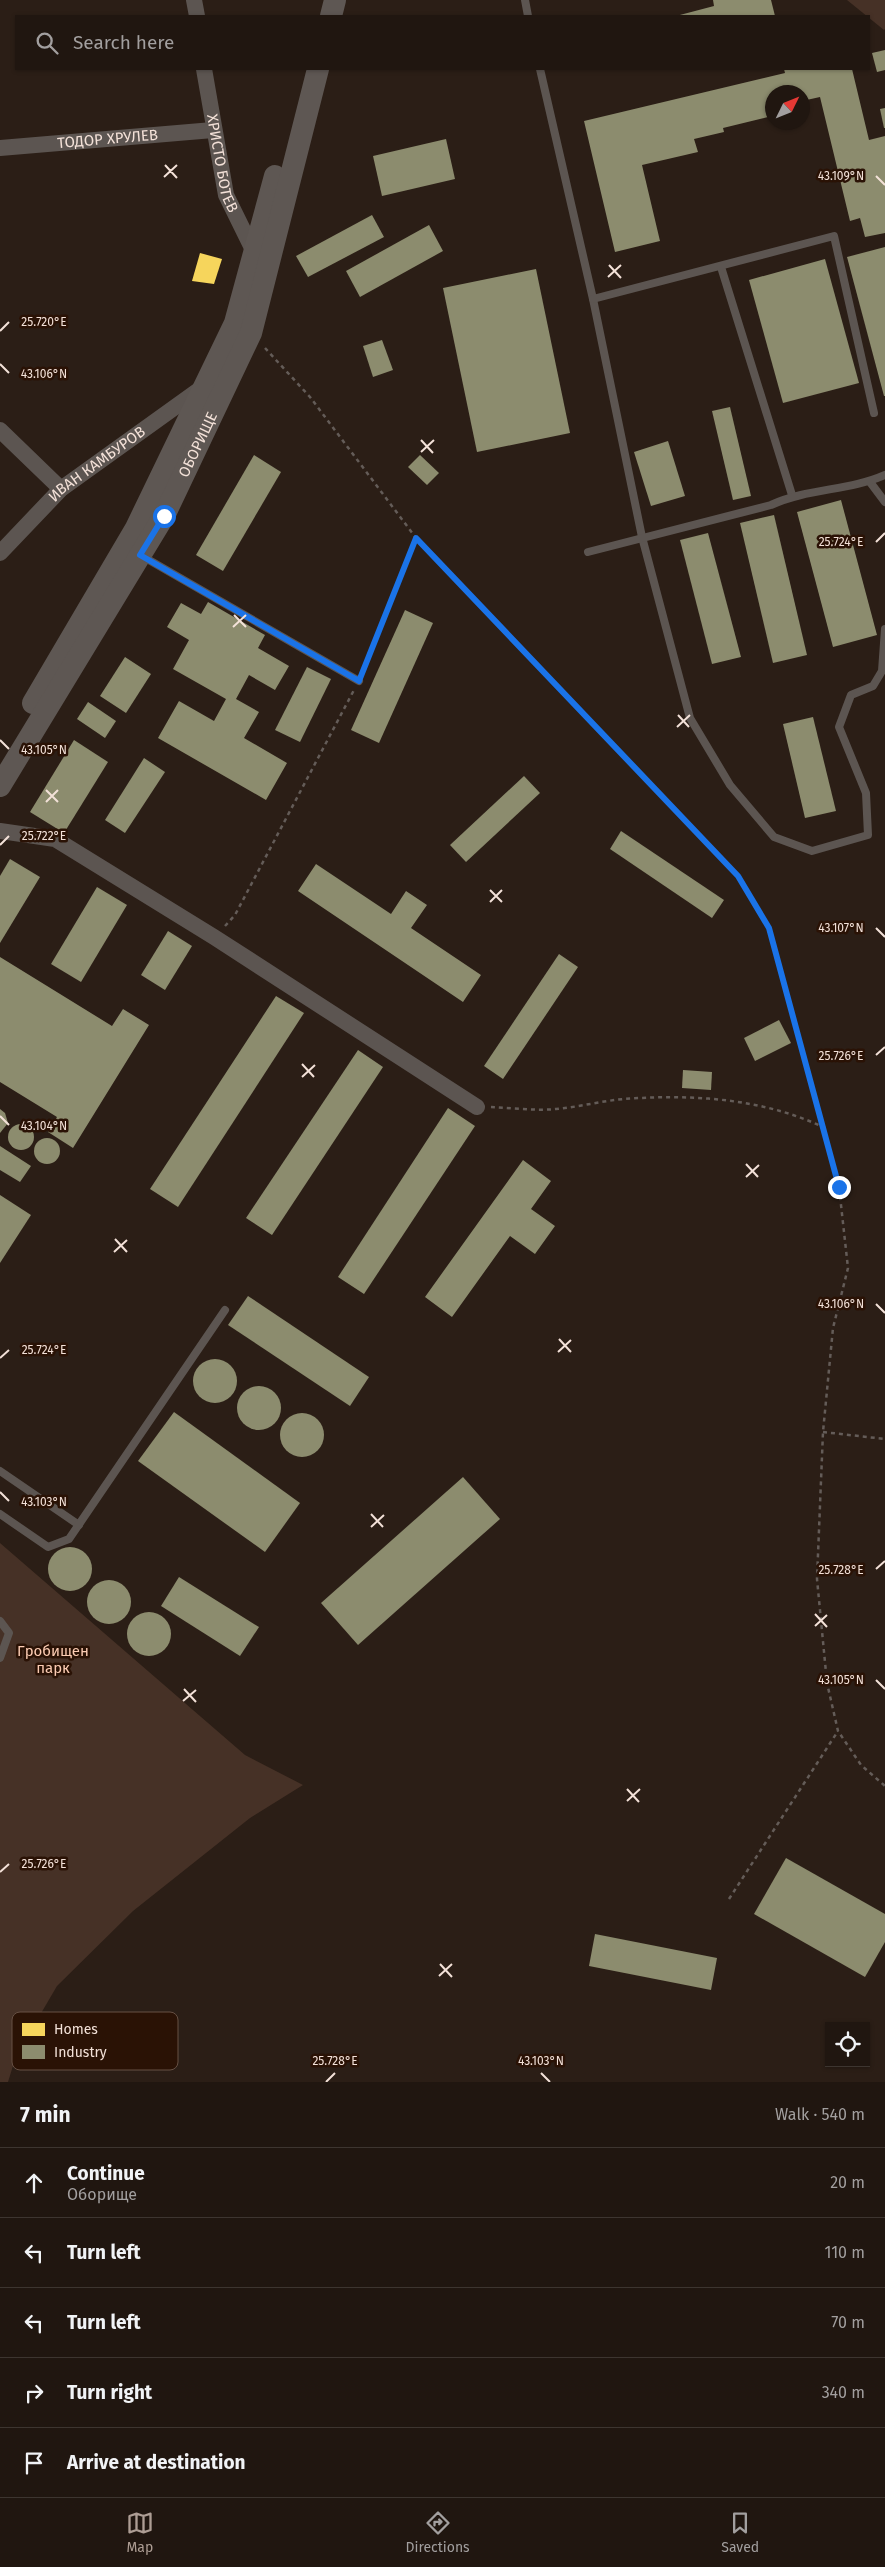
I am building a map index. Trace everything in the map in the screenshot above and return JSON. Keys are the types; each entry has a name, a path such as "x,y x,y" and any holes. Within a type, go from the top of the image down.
{"main road":[{"path":"315,15 319,0"},
{"path":"331,15 334,0"},
{"name":"ОБОРИЩЕ","path":"0,758 136,528 235,323 303,70"},
{"name":"ОБОРИЩЕ","path":"0,786 164,516 251,333 318,70"}],"street":[{"path":"194,0 196,15"},
{"name":"ХРИСТО БОТЕВ","path":"204,70 226,195 254,252"},
{"name":"ТОДОР ХРУЛЕВ","path":"0,148 214,130"},
{"name":"ИВАН КАМБУРОВ","path":"0,553 61,489 205,386"},
{"path":"0,430 61,489"},
{"path":"0,831 55,839 214,937 477,1106"}],"lane":[{"path":"525,0 528,15"},
{"path":"540,70 593,300 642,537 690,718 730,785 774,837 812,851 868,835 866,793 839,728 851,695 873,686 882,671 885,629"},
{"path":"593,300 834,236 874,413"},
{"path":"721,267 792,495"},
{"path":"588,552 771,505 792,495 870,482 885,475"},
{"path":"870,482 885,502"},
{"path":"140,555 359,681"},
{"path":"0,1514 48,1547 69,1539 225,1310"},
{"path":"0,1472 79,1525"},
{"path":"0,1620 9,1633 0,1658"}],"path":[{"path":"251,333 310,397 416,538 738,876 769,928 839,1187 848,1268 833,1328 823,1432 817,1579 826,1683 838,1731 861,1765 885,1786"},
{"path":"214,937 235,915 359,681 416,538"},
{"path":"477,1106 554,1110 623,1099 672,1098 746,1102 800,1115 824,1128"},
{"path":"823,1432 885,1439"},
{"path":"729,1899 838,1731"}],"green space":[{"path":"847,0 885,0 884,30 870,19 870,15 866,15"},
{"name":"Гробищен парк","path":"0,1543 245,1755 303,1785 250,1818 133,1911 57,1986 42,2012 12,2012 12,2069 8,2082 0,2082"}],"building: Homes":[{"path":"200,253 222,259 214,284 192,281"}],"building: Industry":[{"path":"713,0 771,0 775,15 680,15 714,6"},
{"path":"885,50 885,70 877,72 872,53"},
{"path":"784,70 852,70 869,140 885,136 885,233 865,237 860,218 850,221 820,97 810,99 810,85 765,85 765,118 723,128 724,132 694,139 698,152 642,165 660,241 615,252 584,121 785,73"},
{"path":"885,108 885,128 884,128 880,109"},
{"path":"446,139 455,179 382,196 373,156"},
{"path":"372,215 384,237 308,277 296,256"},
{"path":"429,225 443,251 360,297 346,271"},
{"path":"885,247 885,396 884,396 847,257"},
{"path":"825,259 859,383 783,403 749,280"},
{"path":"536,269 570,433 477,452 443,288"},
{"path":"382,340 393,370 373,377 363,346"},
{"path":"730,407 751,496 733,500 712,411"},
{"path":"668,441 685,496 651,506 634,452"},
{"path":"254,455 281,472 223,571 196,555"},
{"path":"420,455 439,473 427,485 408,467"},
{"path":"841,500 877,635 833,647 797,512"},
{"path":"774,515 807,655 773,663 740,523"},
{"path":"708,533 741,657 712,664 680,540"},
{"path":"208,602 265,635 258,648 289,666 275,690 249,675 236,699 259,712 244,738 287,763 266,800 158,738 179,701 214,721 226,699 173,669 189,640 167,627 181,603 201,614"},
{"path":"405,610 433,623 379,743 351,730"},
{"path":"125,657 151,674 126,713 100,696"},
{"path":"307,667 331,679 300,742 275,730"},
{"path":"88,702 116,721 105,738 77,719"},
{"path":"813,717 836,811 805,818 783,724"},
{"path":"74,740 108,762 64,833 30,812"},
{"path":"144,758 165,772 125,833 105,820"},
{"path":"524,776 540,793 466,862 450,845"},
{"path":"621,831 724,900 712,918 610,849"},
{"path":"10,859 40,877 0,943 0,876"},
{"path":"316,864 391,914 406,891 427,905 411,928 481,975 463,1002 298,891"},
{"path":"97,887 127,905 81,982 51,964"},
{"path":"168,931 192,946 165,990 141,975"},
{"path":"559,954 578,967 503,1079 484,1066"},
{"path":"0,957 112,1026 123,1009 149,1025 73,1148 48,1132 57,1117 0,1082"},
{"path":"276,996 304,1013 178,1207 150,1189"},
{"path":"779,1020 791,1043 755,1061 744,1038"},
{"path":"358,1050 383,1067 272,1235 246,1218"},
{"path":"683,1070 712,1072 711,1090 682,1088"},
{"path":"448,1108 475,1126 364,1294 338,1277"},
{"path":"0,1109 5,1113 8,1123 0,1133"},
{"path":"21,1124 30,1128 34,1137 30,1146 21,1150 12,1146 8,1137 12,1128"},
{"path":"47,1138 56,1142 60,1151 56,1160 47,1164 38,1160 34,1151 38,1142"},
{"path":"0,1146 31,1166 20,1182 0,1170"},
{"path":"523,1160 551,1181 531,1209 555,1226 535,1254 510,1236 452,1317 425,1297"},
{"path":"0,1195 31,1215 0,1263"},
{"path":"248,1296 369,1377 350,1406 228,1325"},
{"path":"219,1359 231,1365 236,1372 236,1390 231,1397 224,1402 211,1403 203,1400 196,1393 193,1377 196,1369 203,1362"},
{"path":"263,1386 275,1392 280,1399 280,1417 275,1424 268,1429 255,1430 247,1427 240,1420 237,1404 240,1396 247,1389"},
{"path":"174,1412 300,1503 265,1552 138,1461"},
{"path":"306,1413 318,1419 323,1426 323,1444 318,1451 311,1456 298,1457 290,1454 283,1447 280,1431 283,1423 290,1416"},
{"path":"463,1477 500,1519 358,1645 321,1603"},
{"path":"74,1547 86,1553 91,1560 91,1578 86,1585 79,1590 66,1591 58,1588 51,1581 48,1565 51,1557 58,1550"},
{"path":"179,1577 259,1627 240,1656 161,1606"},
{"path":"113,1580 125,1586 130,1593 130,1611 125,1618 118,1623 105,1624 97,1621 90,1614 87,1598 90,1590 97,1583"},
{"path":"153,1612 165,1618 170,1625 170,1643 165,1650 158,1655 145,1656 137,1653 130,1646 127,1630 130,1622 137,1615"},
{"path":"786,1858 885,1914 885,1942 865,1977 754,1914"},
{"path":"595,1934 717,1958 711,1990 589,1966"}],"route":[{"path":"164,516 140,555 359,681 416,538 738,876 769,928 839,1187"}]}
